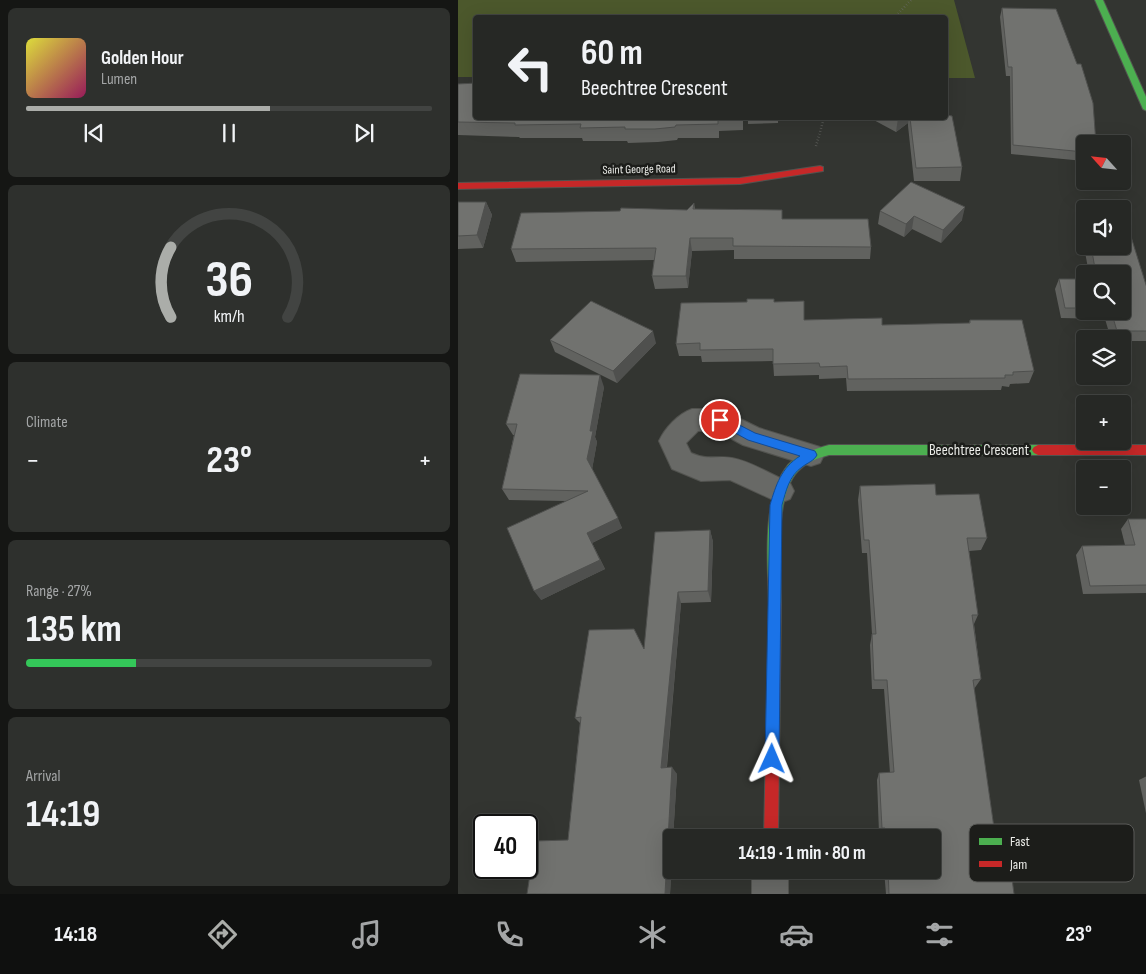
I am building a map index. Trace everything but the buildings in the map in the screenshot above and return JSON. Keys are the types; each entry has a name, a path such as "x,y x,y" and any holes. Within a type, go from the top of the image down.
{"street":[{"path":"1099,0 1146,109"},
{"name":"Saint George Road","path":"458,186 740,181 820,169"},
{"name":"Beechtree Crescent","path":"780,491 732,469 701,470 681,461 672,441 692,420 720,420 752,437 811,455"},
{"name":"Beechtree Crescent","path":"771,829 776,505 784,479 796,464 811,455 829,450 1146,450"},
{"path":"770,879 770,894"}],"path":[{"path":"897,15 911,0"}],"green space":[{"path":"458,0 954,0 975,78 948,78 948,15 473,15 473,77 458,77"}],"traffic: fast":[{"path":"1099,0 1147,109"},
{"path":"775,604 774,534 779,497 784,482 792,469 805,459 829,450 1038,450"}],"traffic: jam":[{"path":"458,186 740,181 820,169"},
{"path":"1038,450 1147,450"},
{"path":"771,829 775,604"}],"route":[{"path":"720,420 752,437 811,455 796,464 784,479 776,505 772,759"}]}
